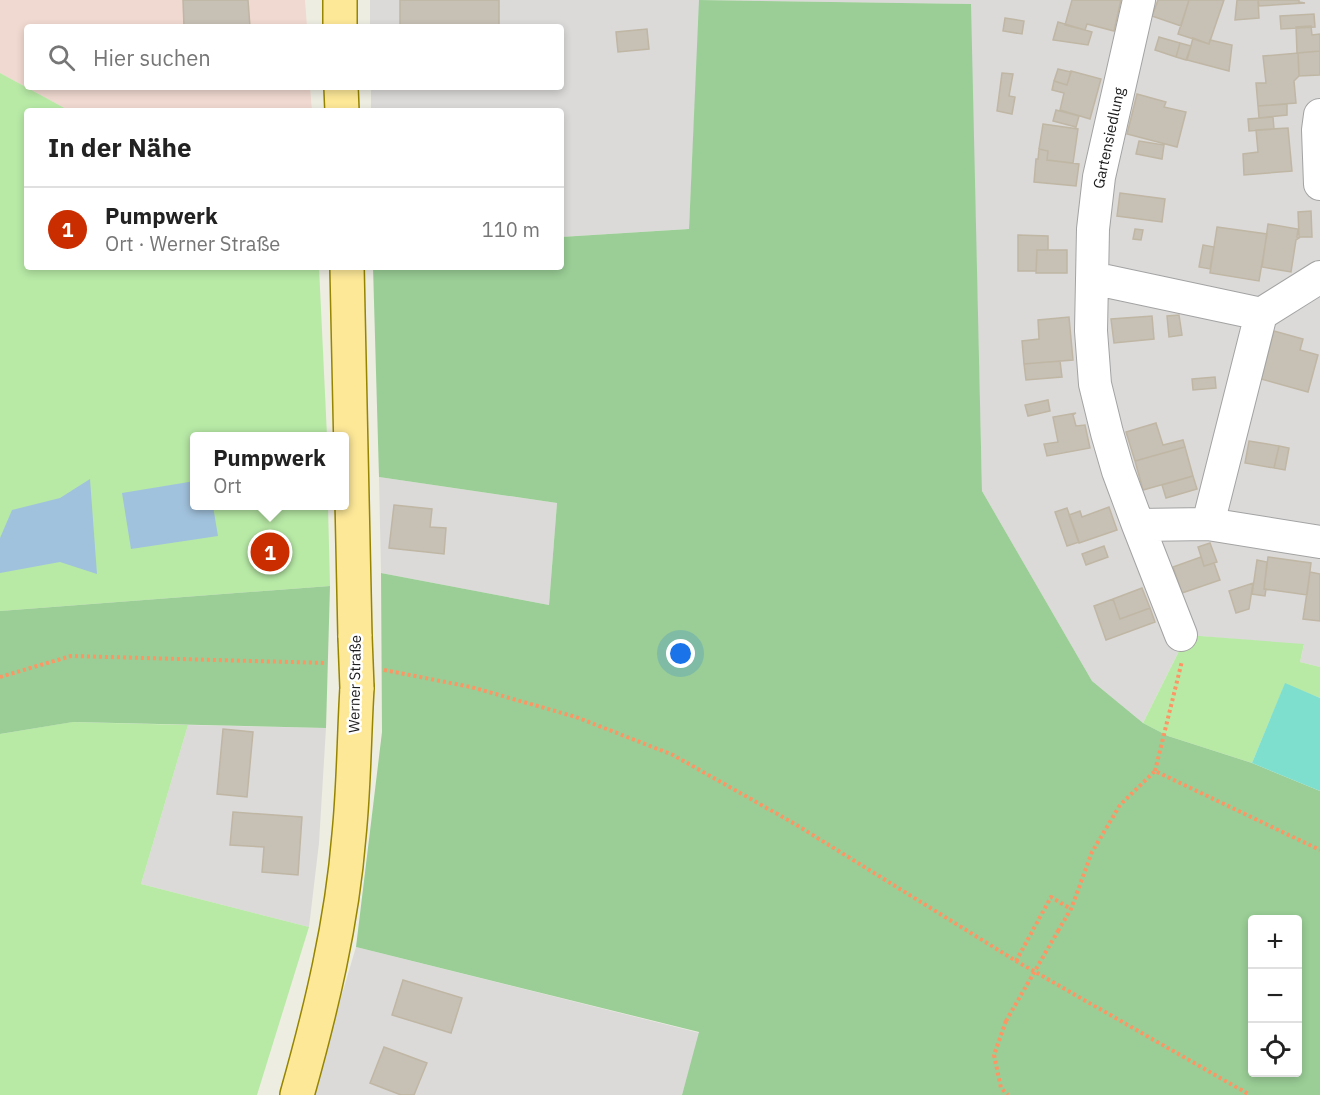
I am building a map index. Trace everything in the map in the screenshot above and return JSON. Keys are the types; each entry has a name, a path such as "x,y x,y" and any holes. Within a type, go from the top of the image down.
{"main road":[{"path":"340,0 340,24"},
{"path":"341,90 342,108"},
{"name":"Werner Straße","path":"297,1095 325,989 343,886 365,678 356,637 347,270"}],"street":[{"name":"Gartensiedlung","path":"1139,0 1099,177 1093,229 1091,331 1095,384 1118,471 1180,635"},
{"path":"1320,115 1318,130 1320,184"},
{"path":"1208,524 1261,314 1320,277"},
{"path":"1092,278 1261,314"},
{"path":"1138,525 1208,524 1320,542"}],"path":[{"path":"1008,1095 1001,1088 994,1055 1006,1021 1071,909 1092,852 1120,805 1155,771 1183,658 1180,635"},
{"path":"0,677 71,656 308,662"},
{"path":"365,678 471,687 576,717 673,755 795,824 1016,961 1250,1095"},
{"path":"1155,771 1320,850"},
{"path":"1016,961 1051,897 1071,909"}],"shaded area":[{"path":"0,0 305,0 307,24 24,24 24,86 0,73"},
{"path":"370,0 700,0 689,229 564,237 564,108 371,108 371,90 564,90 564,24 370,24"},
{"path":"700,0 1320,0 1320,667 1300,662 1304,645 1187,635 1143,723 1092,681 982,491 970,4"},
{"path":"31,90 310,90 312,108 64,108"},
{"path":"379,477 557,503 549,605 381,573"},
{"path":"90,479 97,574 60,562 0,573 0,538 12,510 60,498"},
{"path":"190,482 190,510 214,510 218,536 131,549 122,493"},
{"path":"1285,683 1320,698 1320,791 1252,763"},
{"path":"188,725 326,728 319,843 309,927 141,884"},
{"path":"356,947 700,1033 682,1095 312,1095"}],"green space":[{"path":"699,0 971,4 982,491 1092,681 1143,723 1168,736 1252,763 1320,791 1320,1095 682,1095 699,1032 356,947 382,732 381,573 549,605 557,503 379,477 373,270 564,270 564,237 689,229"},
{"path":"0,73 24,86 24,90 31,90 64,108 24,108 24,270 319,270 327,432 190,432 190,510 328,510 330,586 0,611"},
{"path":"330,586 326,728 73,722 0,734 0,611"},
{"path":"1187,635 1304,644 1300,662 1320,667 1320,698 1285,684 1252,763 1168,736 1143,723"},
{"path":"72,722 188,725 141,884 309,927 257,1095 0,1095 0,734"}],"building":[{"path":"183,0 248,0 250,24 184,24"},
{"path":"400,0 499,0 499,24 400,24"},
{"path":"1072,0 1121,0 1114,31 1087,24 1085,30 1065,25"},
{"path":"1158,0 1189,0 1181,26 1152,16"},
{"path":"1189,0 1224,0 1209,44 1178,34"},
{"path":"1237,0 1258,0 1259,18 1235,20"},
{"path":"1258,0 1299,0 1305,3 1259,6"},
{"path":"1314,14 1315,27 1281,29 1280,16"},
{"path":"1005,18 1024,21 1022,34 1003,31"},
{"path":"1058,22 1092,32 1088,45 1053,40"},
{"path":"1311,26 1312,35 1320,34 1320,51 1297,53 1296,27"},
{"path":"647,29 649,49 618,52 616,32"},
{"path":"1159,37 1180,43 1176,57 1155,50"},
{"path":"1193,38 1209,44 1210,40 1232,45 1229,71 1187,60"},
{"path":"1180,43 1191,46 1186,60 1176,57"},
{"path":"1320,51 1320,75 1299,76 1298,53"},
{"path":"1298,53 1299,76 1294,81 1296,103 1258,106 1256,83 1266,83 1263,56"},
{"path":"1058,69 1071,72 1067,85 1054,81"},
{"path":"1071,71 1101,79 1090,119 1060,110 1064,93 1052,90 1054,81 1067,85"},
{"path":"1002,73 1013,74 1009,96 1015,97 1012,114 997,111"},
{"path":"1137,94 1166,102 1164,107 1186,112 1177,147 1127,134"},
{"path":"1287,104 1287,115 1259,118 1258,106"},
{"path":"1056,110 1079,116 1076,127 1053,121"},
{"path":"1273,117 1274,129 1249,131 1248,119"},
{"path":"1043,124 1078,129 1073,163 1047,160 1048,151 1039,149"},
{"path":"1288,128 1292,171 1244,175 1243,154 1258,152 1256,130"},
{"path":"1139,141 1164,145 1162,159 1136,154"},
{"path":"1039,149 1048,151 1047,160 1079,164 1076,186 1034,182"},
{"path":"1120,193 1165,199 1162,222 1117,216"},
{"path":"1311,211 1312,237 1299,237 1298,212"},
{"path":"1268,224 1298,229 1297,237 1299,238 1296,240 1291,272 1262,267"},
{"path":"1217,227 1267,234 1259,281 1210,273"},
{"path":"1135,229 1143,230 1141,240 1133,239"},
{"path":"1018,235 1048,236 1048,250 1037,250 1036,271 1018,271"},
{"path":"1203,245 1214,247 1210,269 1199,267"},
{"path":"1037,250 1067,250 1067,273 1036,273"},
{"path":"1179,315 1182,335 1169,337 1167,316"},
{"path":"1152,316 1154,339 1114,343 1111,319"},
{"path":"1069,317 1073,360 1024,364 1022,341 1039,339 1038,320"},
{"path":"1274,331 1303,339 1300,350 1318,355 1308,392 1261,379"},
{"path":"1060,361 1062,377 1026,380 1024,364"},
{"path":"1215,377 1216,388 1193,390 1192,379"},
{"path":"1048,400 1050,411 1028,416 1025,405"},
{"path":"1076,413 1073,415 1076,426 1085,425 1090,448 1047,456 1044,444 1058,442 1053,417"},
{"path":"1156,423 1163,445 1183,440 1185,447 1135,461 1126,432"},
{"path":"1249,441 1279,446 1274,468 1245,463"},
{"path":"1279,446 1289,448 1285,470 1274,468"},
{"path":"1185,447 1193,476 1143,490 1135,461"},
{"path":"1193,476 1197,489 1166,498 1162,485"},
{"path":"394,505 432,509 430,527 446,528 444,554 389,548"},
{"path":"1109,507 1117,530 1079,543 1069,515 1080,511 1082,517"},
{"path":"1067,508 1079,542 1067,546 1055,512"},
{"path":"266,533 287,542 273,572 253,563"},
{"path":"1210,543 1217,562 1204,566 1198,547"},
{"path":"1104,546 1108,557 1086,565 1082,554"},
{"path":"1201,557 1204,566 1214,563 1220,580 1182,593 1173,567"},
{"path":"1268,557 1311,563 1307,595 1264,589"},
{"path":"1257,560 1267,562 1265,596 1252,594"},
{"path":"1310,572 1320,574 1320,621 1303,619"},
{"path":"1253,583 1249,609 1236,613 1229,591"},
{"path":"1142,588 1150,608 1120,619 1113,599"},
{"path":"1113,599 1120,619 1150,608 1155,622 1106,640 1094,606"},
{"path":"223,729 253,732 247,797 217,794"},
{"path":"233,812 302,817 298,875 262,872 264,847 230,845"},
{"path":"403,980 462,998 451,1033 392,1015"},
{"path":"384,1047 427,1063 414,1095 401,1095 370,1083"}],"place":[{"name":"Pumpwerk","path":"270,552"}]}
